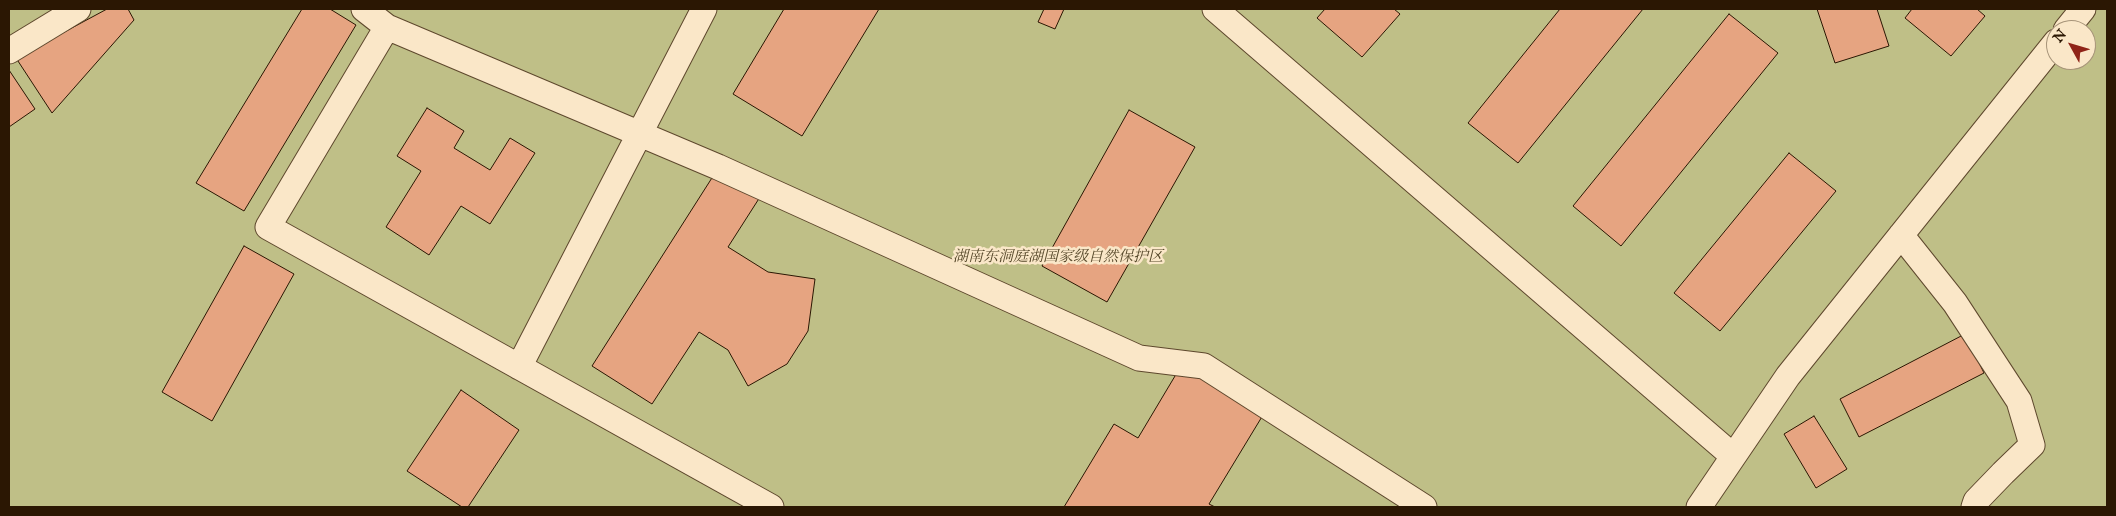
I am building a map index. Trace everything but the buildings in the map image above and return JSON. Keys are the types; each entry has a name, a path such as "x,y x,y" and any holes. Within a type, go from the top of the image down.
{"street":[{"path":"9,51 78,9"},
{"path":"364,9 387,28 718,167 1139,358 1204,366 1424,507"},
{"path":"519,367 704,9"},
{"path":"1215,9 1733,456"},
{"path":"2074,20 2083,9"},
{"path":"387,28 268,227 771,507"},
{"path":"1699,507 1788,376 2046,54"},
{"path":"1901,235 1955,304 2019,401 2032,445 1990,487 1974,507"}],"green space":[{"name":"湖南东洞庭湖国家级自然保护区","path":"9,9 2107,9 2107,507 9,507"}]}
